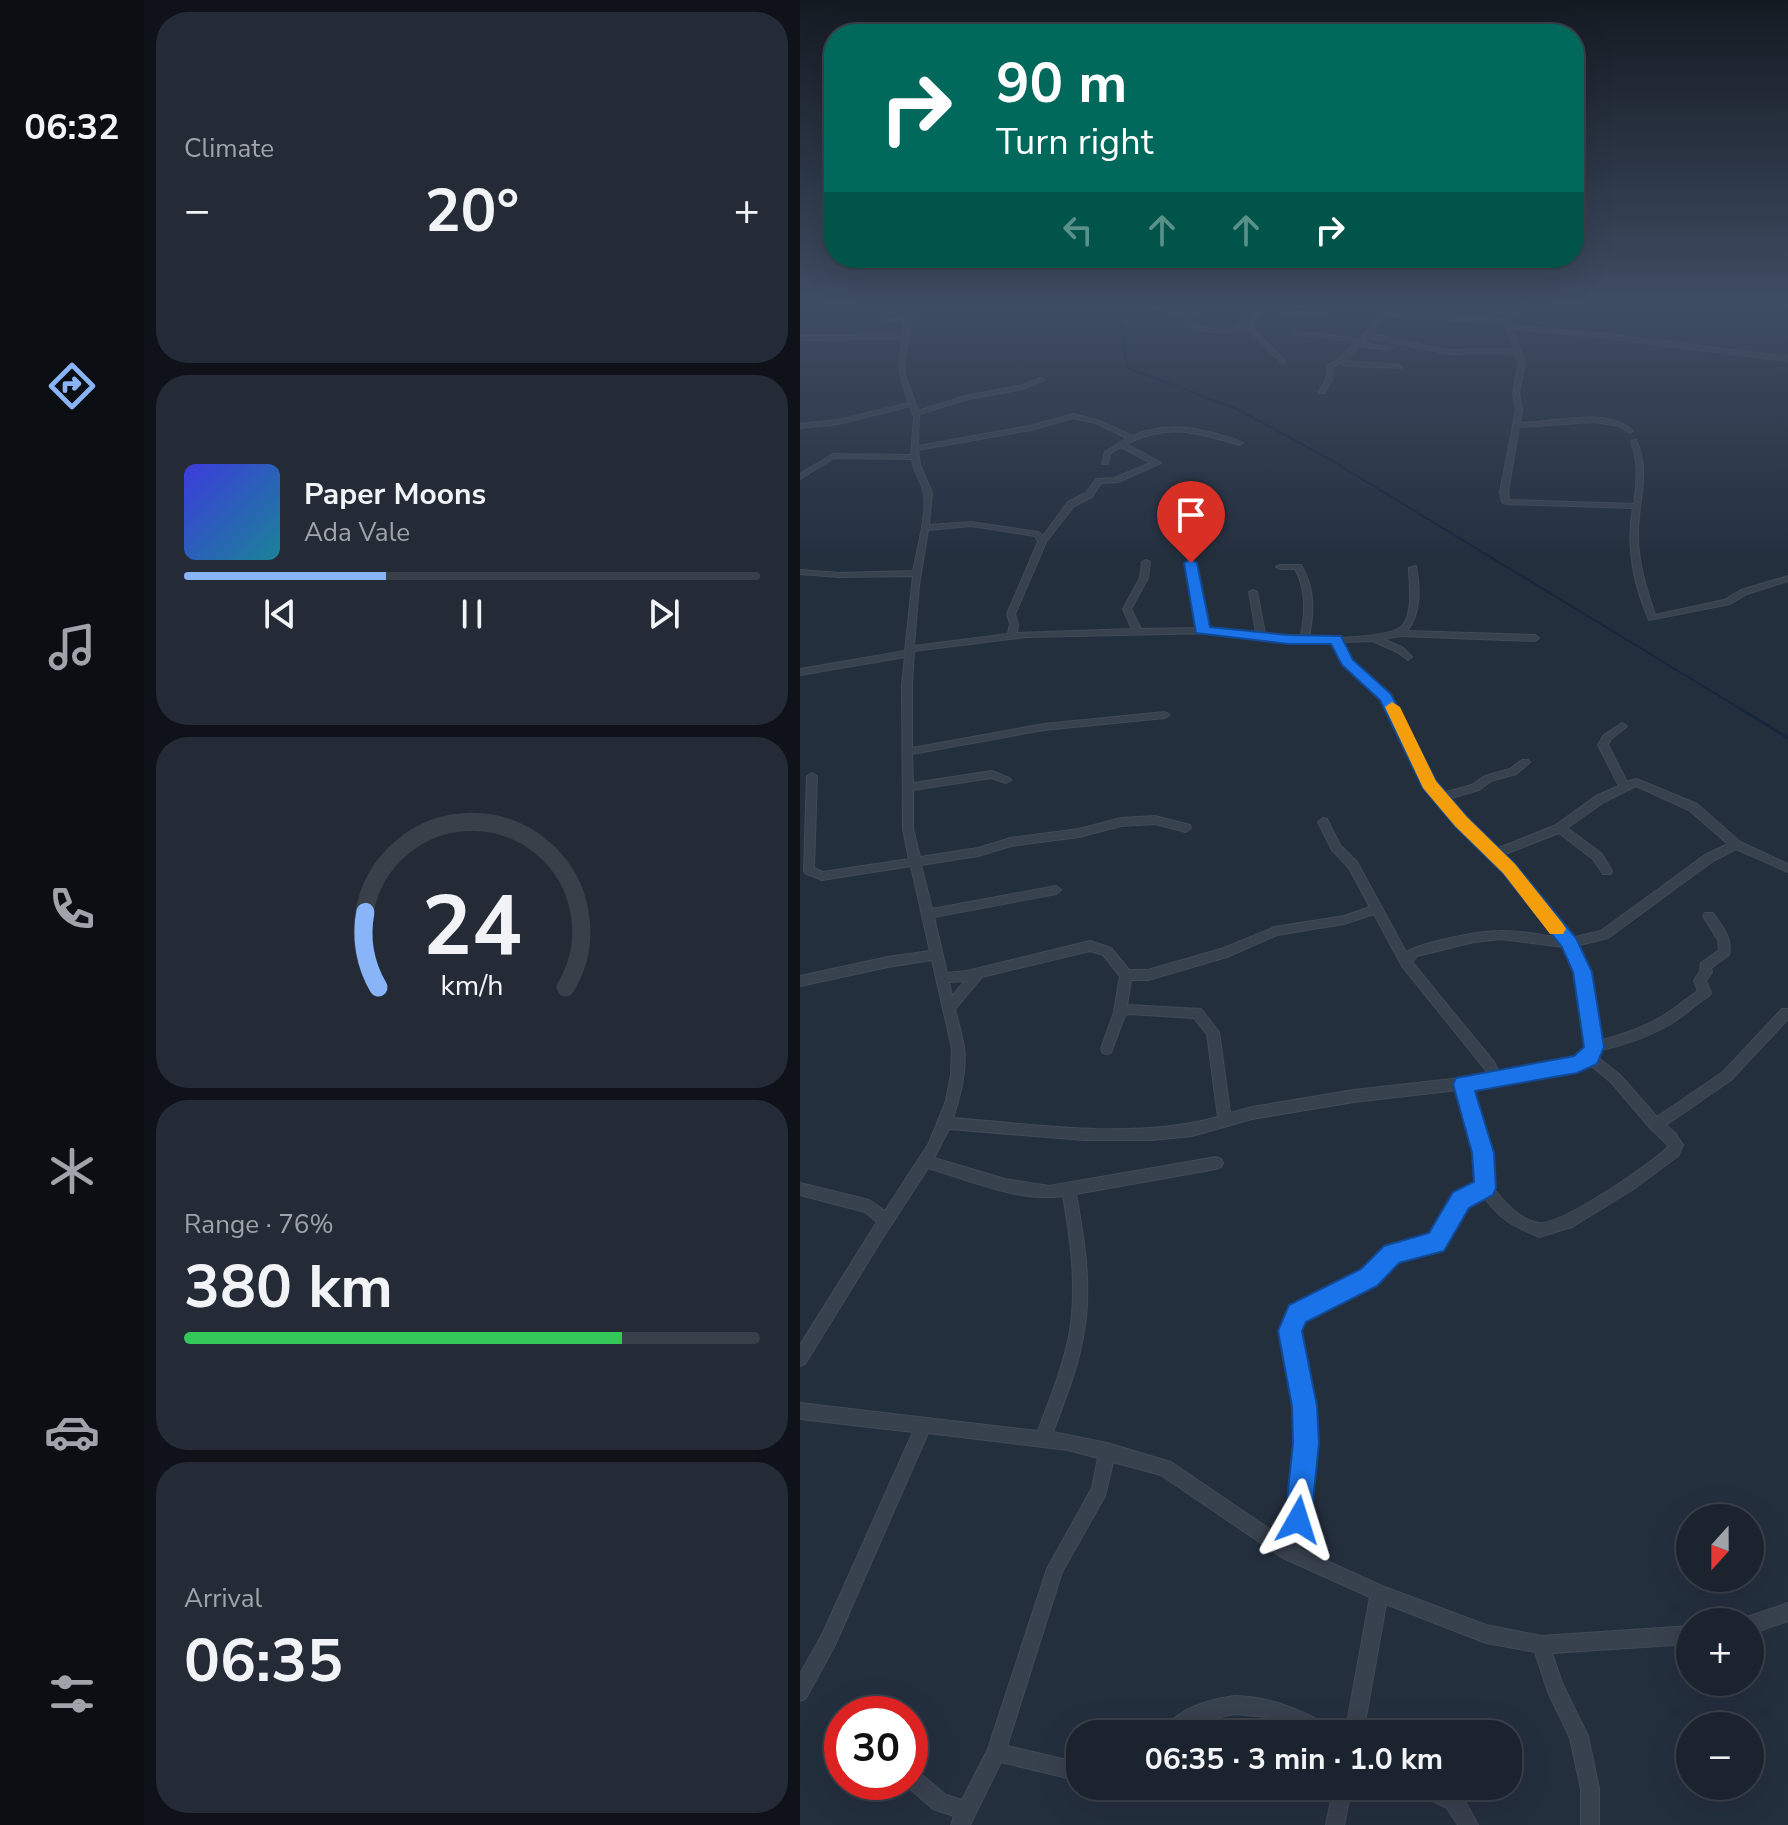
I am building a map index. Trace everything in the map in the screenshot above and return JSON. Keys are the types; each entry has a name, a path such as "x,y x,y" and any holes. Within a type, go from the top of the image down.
{"street":[{"path":"800,1359 886,1221 927,1162 959,1076 958,1048 908,829 910,651 928,493 914,453 918,428 908,390"},
{"path":"943,408 959,400 1017,390"},
{"path":"1517,390 1519,410 1504,492 1506,502 1637,506"},
{"path":"800,426 1011,396 1020,399"},
{"path":"800,477 833,456 914,453 1074,416 1098,422 1132,438"},
{"path":"1516,425 1542,426 1599,419 1620,423 1630,431"},
{"path":"1105,462 1107,453 1121,444 1167,427 1184,427 1240,443"},
{"path":"1634,441 1642,458 1634,528 1636,555 1652,618 1727,602 1744,592 1788,578"},
{"path":"1012,636 1014,624 1011,614 1042,542 1071,504 1089,495 1096,483 1127,476 1158,461 1121,444"},
{"path":"924,528 978,524 1038,534 1042,542"},
{"path":"1138,632 1127,609 1144,578 1146,562"},
{"path":"1191,563 1203,625 1201,630"},
{"path":"1280,567 1298,567 1303,576 1310,613 1304,640"},
{"path":"1400,633 1413,615 1413,568"},
{"path":"800,572 839,575 917,573"},
{"path":"1253,592 1261,635"},
{"path":"800,672 1012,636 1201,630 1304,640 1374,638 1400,633 1535,638"},
{"path":"1374,638 1408,657"},
{"path":"1336,639 1347,662 1392,706 1418,765 1441,797 1495,854 1569,943 1583,972 1592,1052 1676,1145 1673,1152 1627,1186 1567,1222 1539,1230 1501,1209 1485,1188 1483,1153 1463,1084"},
{"path":"908,752 1044,727 1165,715"},
{"path":"1622,726 1607,737 1603,745 1625,788"},
{"path":"1441,797 1475,788 1488,778 1513,772 1525,762"},
{"path":"908,787 992,774 1006,780"},
{"path":"812,776 805,870 822,876 978,852 996,845 1079,833 1121,822 1155,820 1186,828"},
{"path":"1495,854 1560,828 1600,799 1636,782 1693,807 1736,845 1788,868"},
{"path":"1323,822 1336,847 1353,865 1406,963 1490,1066 1496,1080"},
{"path":"1560,828 1597,856 1607,871"},
{"path":"1406,963 1410,954 1415,952 1474,938 1501,935 1569,943 1604,935 1709,858 1736,845"},
{"path":"926,914 1056,890"},
{"path":"1126,975 1148,975 1227,952 1275,931 1344,920 1376,909"},
{"path":"944,1123 1084,1134 1179,1131 1252,1113 1354,1096 1496,1080 1577,1064 1592,1052 1672,1016 1686,1003 1705,993 1700,981 1706,972 1705,966 1725,952 1724,939 1709,916"},
{"path":"941,978 1090,946 1109,951 1126,975 1120,1012 1107,1049"},
{"path":"800,981 935,955"},
{"path":"948,1009 980,972"},
{"path":"1120,1012 1129,1009 1197,1013 1213,1032 1225,1121"},
{"path":"1656,1125 1727,1076 1786,1013"},
{"path":"927,1162 1005,1185 1049,1192 1216,1163"},
{"path":"1289,1552 1298,1520 1306,1443 1305,1406 1290,1331 1292,1322 1297,1313 1308,1306 1369,1277 1392,1254 1436,1243 1461,1200 1485,1188"},
{"path":"800,1189 869,1206 886,1221"},
{"path":"1043,1439 1060,1390 1079,1316 1079,1245 1069,1190"},
{"path":"800,1411 1043,1439 1107,1451 1165,1468 1289,1552 1379,1593 1486,1634 1541,1645 1676,1636"},
{"path":"800,1692 829,1639 924,1424"},
{"path":"928,1792 963,1818 996,1752 1055,1569 1094,1502 1107,1451"},
{"path":"1356,1720 1379,1593"},
{"path":"1764,1620 1788,1612"},
{"path":"1541,1645 1554,1686 1579,1736 1590,1789 1590,1825"},
{"path":"1189,1720 1199,1712 1229,1705 1263,1705 1302,1720"},
{"path":"996,1752 1066,1769"},
{"path":"1335,1825 1340,1800"},
{"path":"1452,1800 1469,1825"}],"waterway":[{"path":"1186,390 1237,409 1329,459 1744,711"},
{"path":"1741,709 1788,738"}],"slow traffic":[{"path":"1392,707 1429,784 1509,868 1556,929"}],"route":[{"path":"1191,563 1203,625 1201,630 1288,640 1336,639 1347,662 1386,697 1429,784 1509,868 1569,943 1583,972 1594,1047 1589,1058 1577,1064 1463,1084 1483,1153 1485,1188 1461,1200 1436,1243 1392,1254 1369,1277 1297,1313 1290,1331 1305,1406 1306,1443 1298,1520"}]}
